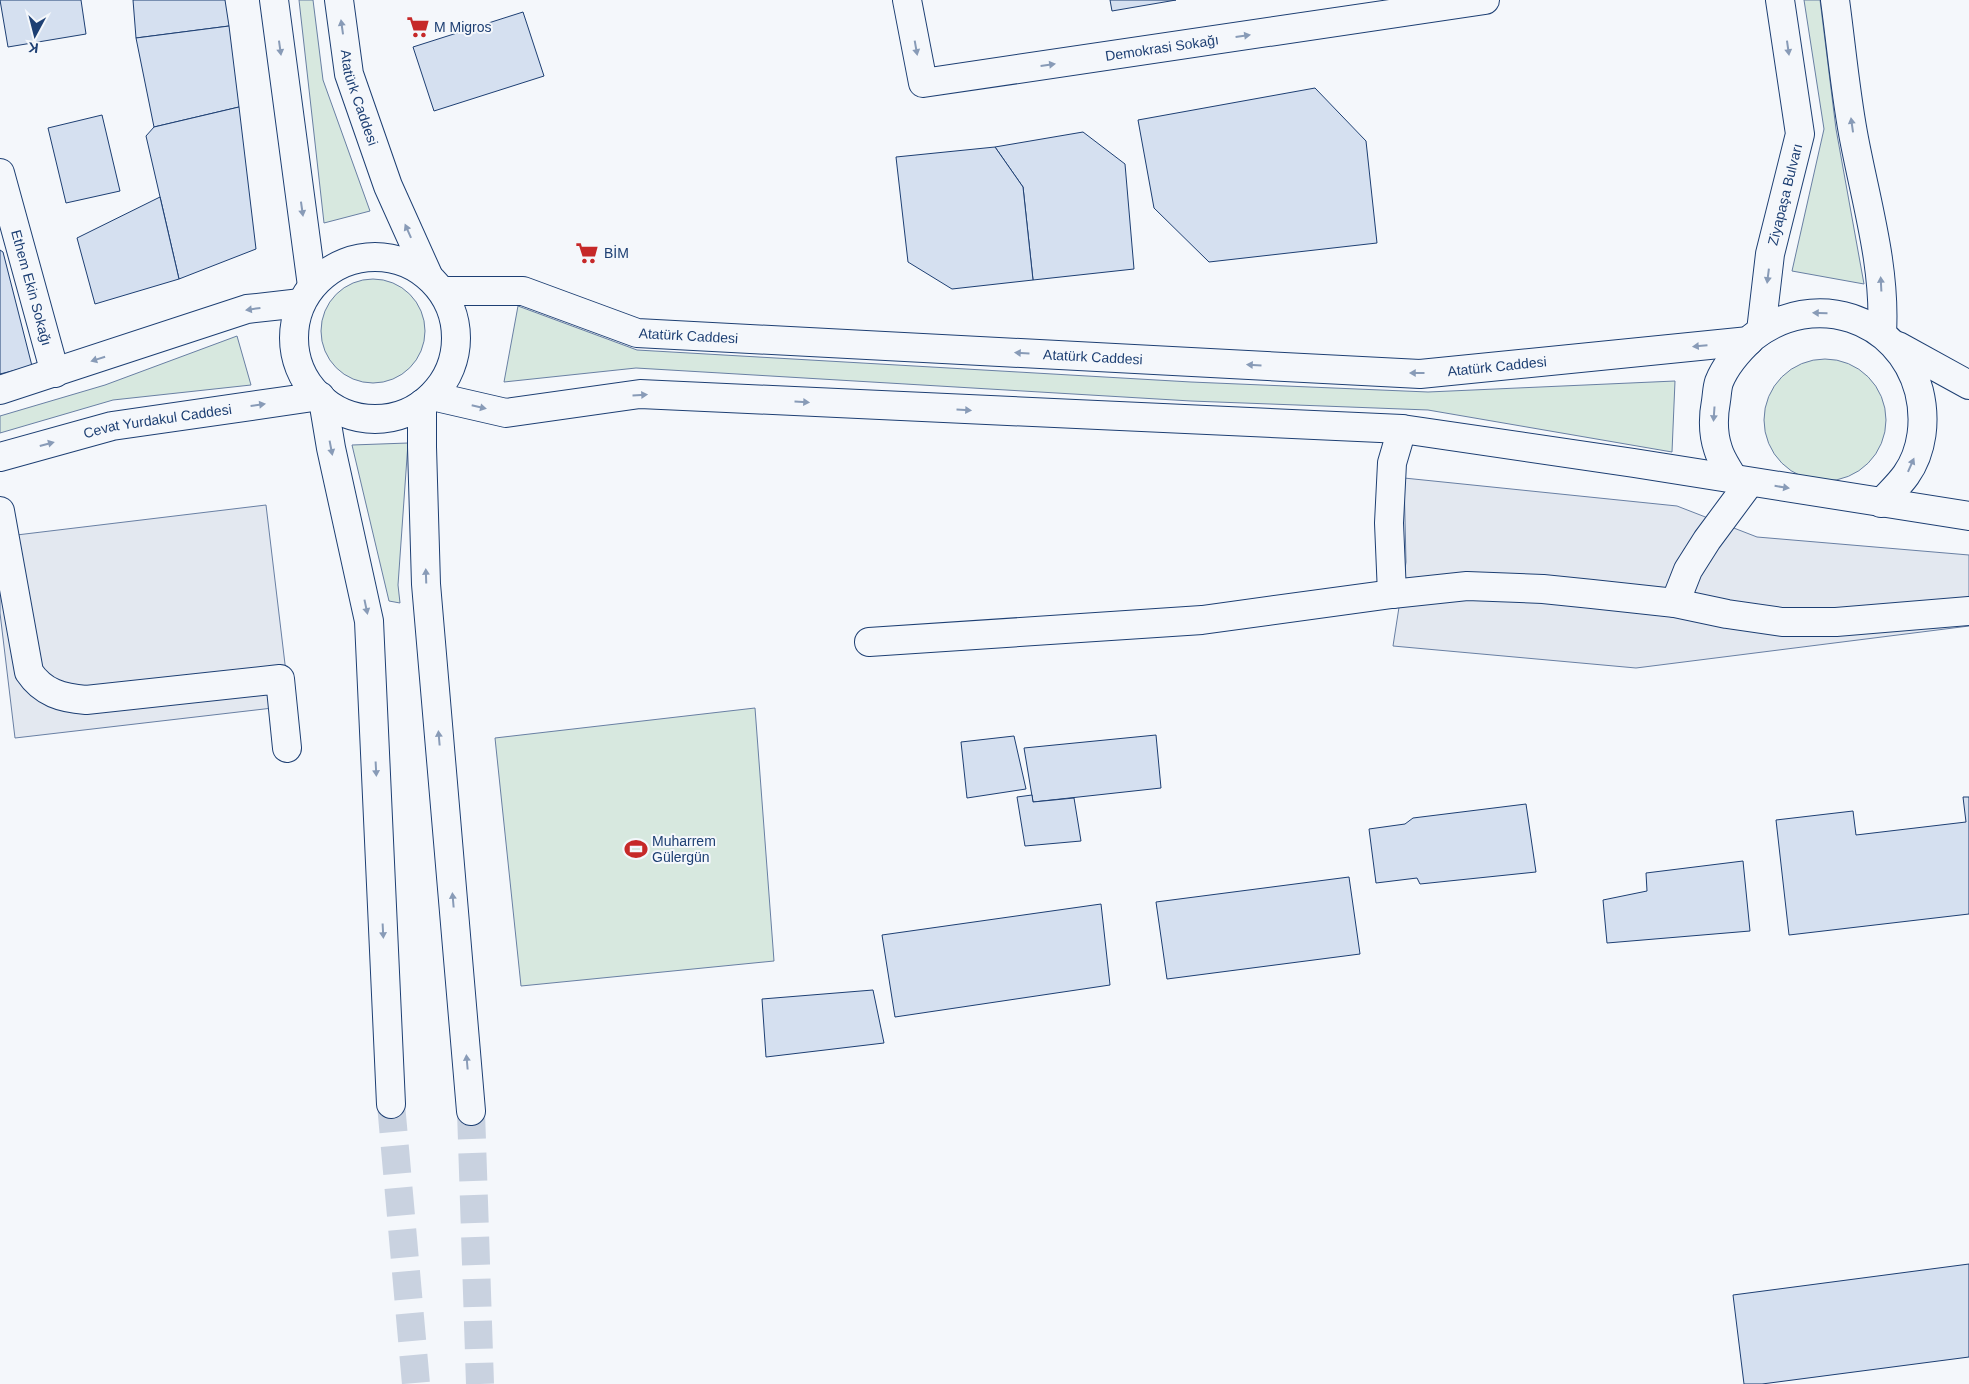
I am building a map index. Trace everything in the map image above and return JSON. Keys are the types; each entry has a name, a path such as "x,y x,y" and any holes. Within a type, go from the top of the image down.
{"main road":[{"path":"274,0 307,295"},
{"name":"Atatürk Caddesi","path":"338,0 349,74 388,186 435,283 523,291 637,333 1420,374 1755,336"},
{"name":"Demokrasi Sokağı","path":"907,0 923,83 1408,6 1485,0"},
{"name":"Ziyapaşa Bulvarı","path":"1755,336 1770,254 1800,134 1780,0"},
{"path":"1835,0 1853,132 1881,271 1883,316 1888,339 1914,374 1924,408 1920,444 1907,475 1881,503"},
{"name":"Ethem Ekin Sokağı","path":"0,173 55,374"},
{"path":"381,256 406,262 435,283 452,309 457,330 456,352 450,372 438,390 427,400 404,414 383,419 362,418 341,412 321,398 309,384 298,366 294,345 295,324 307,295 332,269 355,258 381,256"},
{"path":"0,390 55,374 247,309 307,295"},
{"path":"1742,481 1718,450 1713,417 1719,382 1736,351 1755,336 1784,319 1809,313 1834,313 1859,320 1888,339 1969,385"},
{"path":"427,400 506,413 640,394 1402,429 1634,463 1969,516"},
{"path":"321,398 369,621 391,1104"},
{"name":"Cevat Yurdakul Caddesi","path":"0,457 112,426 321,398"},
{"path":"427,400 422,447 426,584 471,1111"},
{"path":"1392,594 1390,523 1392,462 1402,429"},
{"path":"1675,603 1693,562 1742,481"},
{"path":"0,511 29,672 43,688 54,695 67,699 86,700 280,679 287,748"},
{"path":"869,642 1202,620 1392,594 1467,586 1533,588 1675,603 1727,614 1782,622 1836,622 1969,611"}],"shaded area":[{"path":"299,0 313,0 323,80 370,211 324,223"},
{"path":"1804,0 1820,0 1836,129 1864,284 1792,271 1824,129"},
{"path":"373,279 393,283 402,287 410,294 417,302 421,311 425,331 421,351 417,360 410,368 402,375 393,379 373,383 353,379 344,375 336,368 329,360 325,351 321,331 325,311 329,302 336,294 344,287 353,283"},
{"path":"518,306 637,350 1191,382 1428,392 1675,381 1672,452 1428,410 1191,401 636,368 504,382"},
{"path":"237,336 251,385 113,400 0,433 0,416 105,385"},
{"path":"1825,359 1848,363 1868,377 1882,397 1886,420 1882,443 1868,463 1848,477 1825,481 1802,477 1782,463 1768,443 1764,420 1768,397 1782,377 1802,363"},
{"path":"408,443 398,585 400,603 389,601 352,445"},
{"path":"1404,478 1677,506 1757,537 1969,555 1969,626 1636,668 1393,646 1406,562"},
{"path":"266,505 290,706 15,738 0,613 0,537"},
{"name":"Muharrem Gülergün","path":"755,708 774,961 521,986 495,738"}],"building":[{"path":"0,0 81,0 86,34 8,47"},
{"path":"133,0 225,0 229,26 136,38"},
{"path":"1110,0 1176,0 1112,11"},
{"path":"523,12 544,76 434,111 413,47"},
{"path":"229,26 239,107 154,127 136,38"},
{"path":"1315,88 1366,141 1377,243 1209,262 1154,208 1138,120"},
{"path":"239,107 256,249 179,279 146,136 154,127"},
{"path":"102,115 120,191 66,203 48,128"},
{"path":"1083,132 1125,164 1134,269 1033,280 1023,187 995,147"},
{"path":"995,147 1023,187 1033,280 952,289 908,262 896,157"},
{"path":"160,197 179,279 95,304 77,238"},
{"path":"0,250 3,252 32,366 0,374"},
{"path":"1156,735 1161,788 1033,802 1024,748"},
{"path":"1014,736 1026,789 967,798 961,742"},
{"path":"1032,795 1033,802 1074,798 1081,841 1025,846 1017,797"},
{"path":"1963,797 1969,797 1969,914 1789,935 1776,820 1853,811 1856,835 1966,822"},
{"path":"1526,804 1536,872 1420,884 1417,878 1376,883 1369,829 1405,824 1413,818"},
{"path":"1743,861 1750,931 1607,943 1603,900 1647,891 1646,873"},
{"path":"1349,877 1360,954 1167,979 1156,902"},
{"path":"1101,904 1110,985 895,1017 882,935"},
{"path":"873,990 884,1043 766,1057 762,999"},
{"path":"1969,1264 1969,1357 1762,1384 1744,1384 1733,1295"}],"tunnel":[{"path":"391,1104 416,1384"},
{"path":"471,1111 480,1384"}],"place":[{"name":"M Migros","path":"418,27"},
{"name":"BİM","path":"587,253"},
{"name":"Muharrem Gülergün","path":"636,849"}]}
